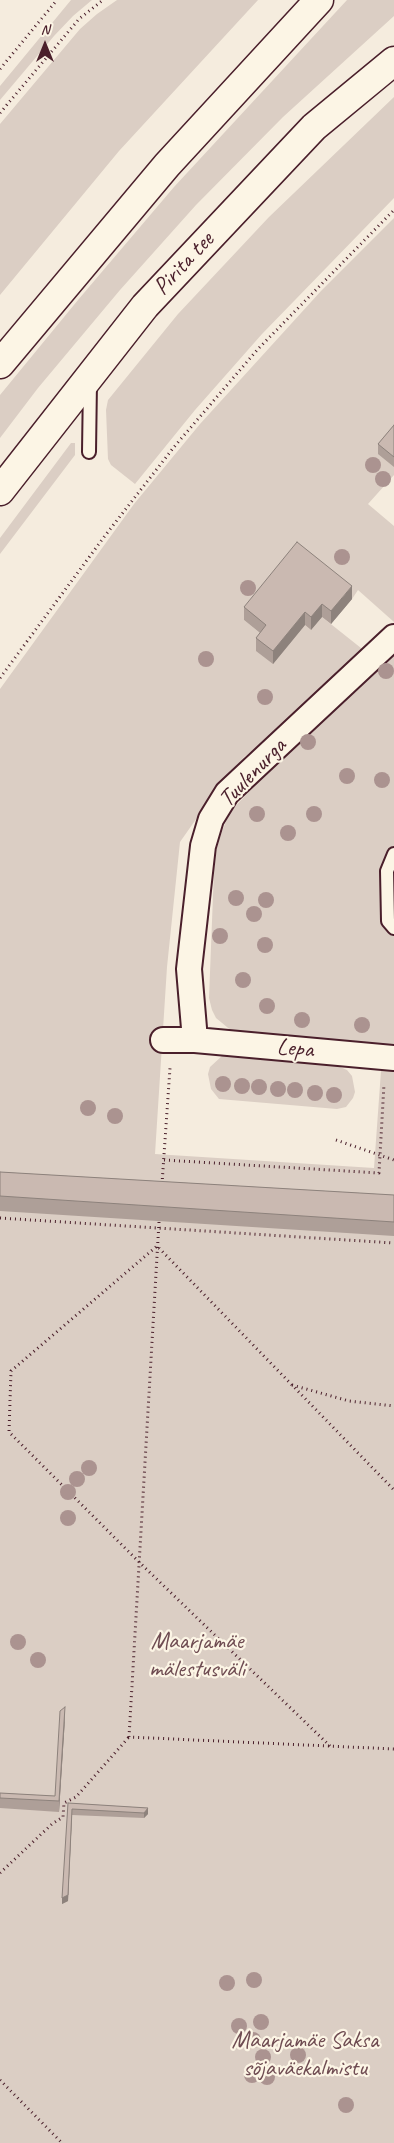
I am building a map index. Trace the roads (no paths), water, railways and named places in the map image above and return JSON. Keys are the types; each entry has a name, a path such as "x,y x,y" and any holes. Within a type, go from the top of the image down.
{"main road":[{"path":"0,364 167,165 319,0"},
{"name":"Pirita tee","path":"0,491 144,306 314,127 394,61"}],"street":[{"name":"Tuulenurga","path":"195,1040 189,969 204,846 211,819 227,793 394,637"},
{"name":"Lepa","path":"167,1040 195,1040 390,1057"}],"lane":[{"path":"89,452 90,376"},
{"path":"394,854 387,871 388,921 394,928"}],"park label":[{"name":"Maarjamäe mälestusväli","path":"197,1656"},
{"name":"Maarjamäe Saksa sõjaväekalmistu","path":"305,2055"}]}
